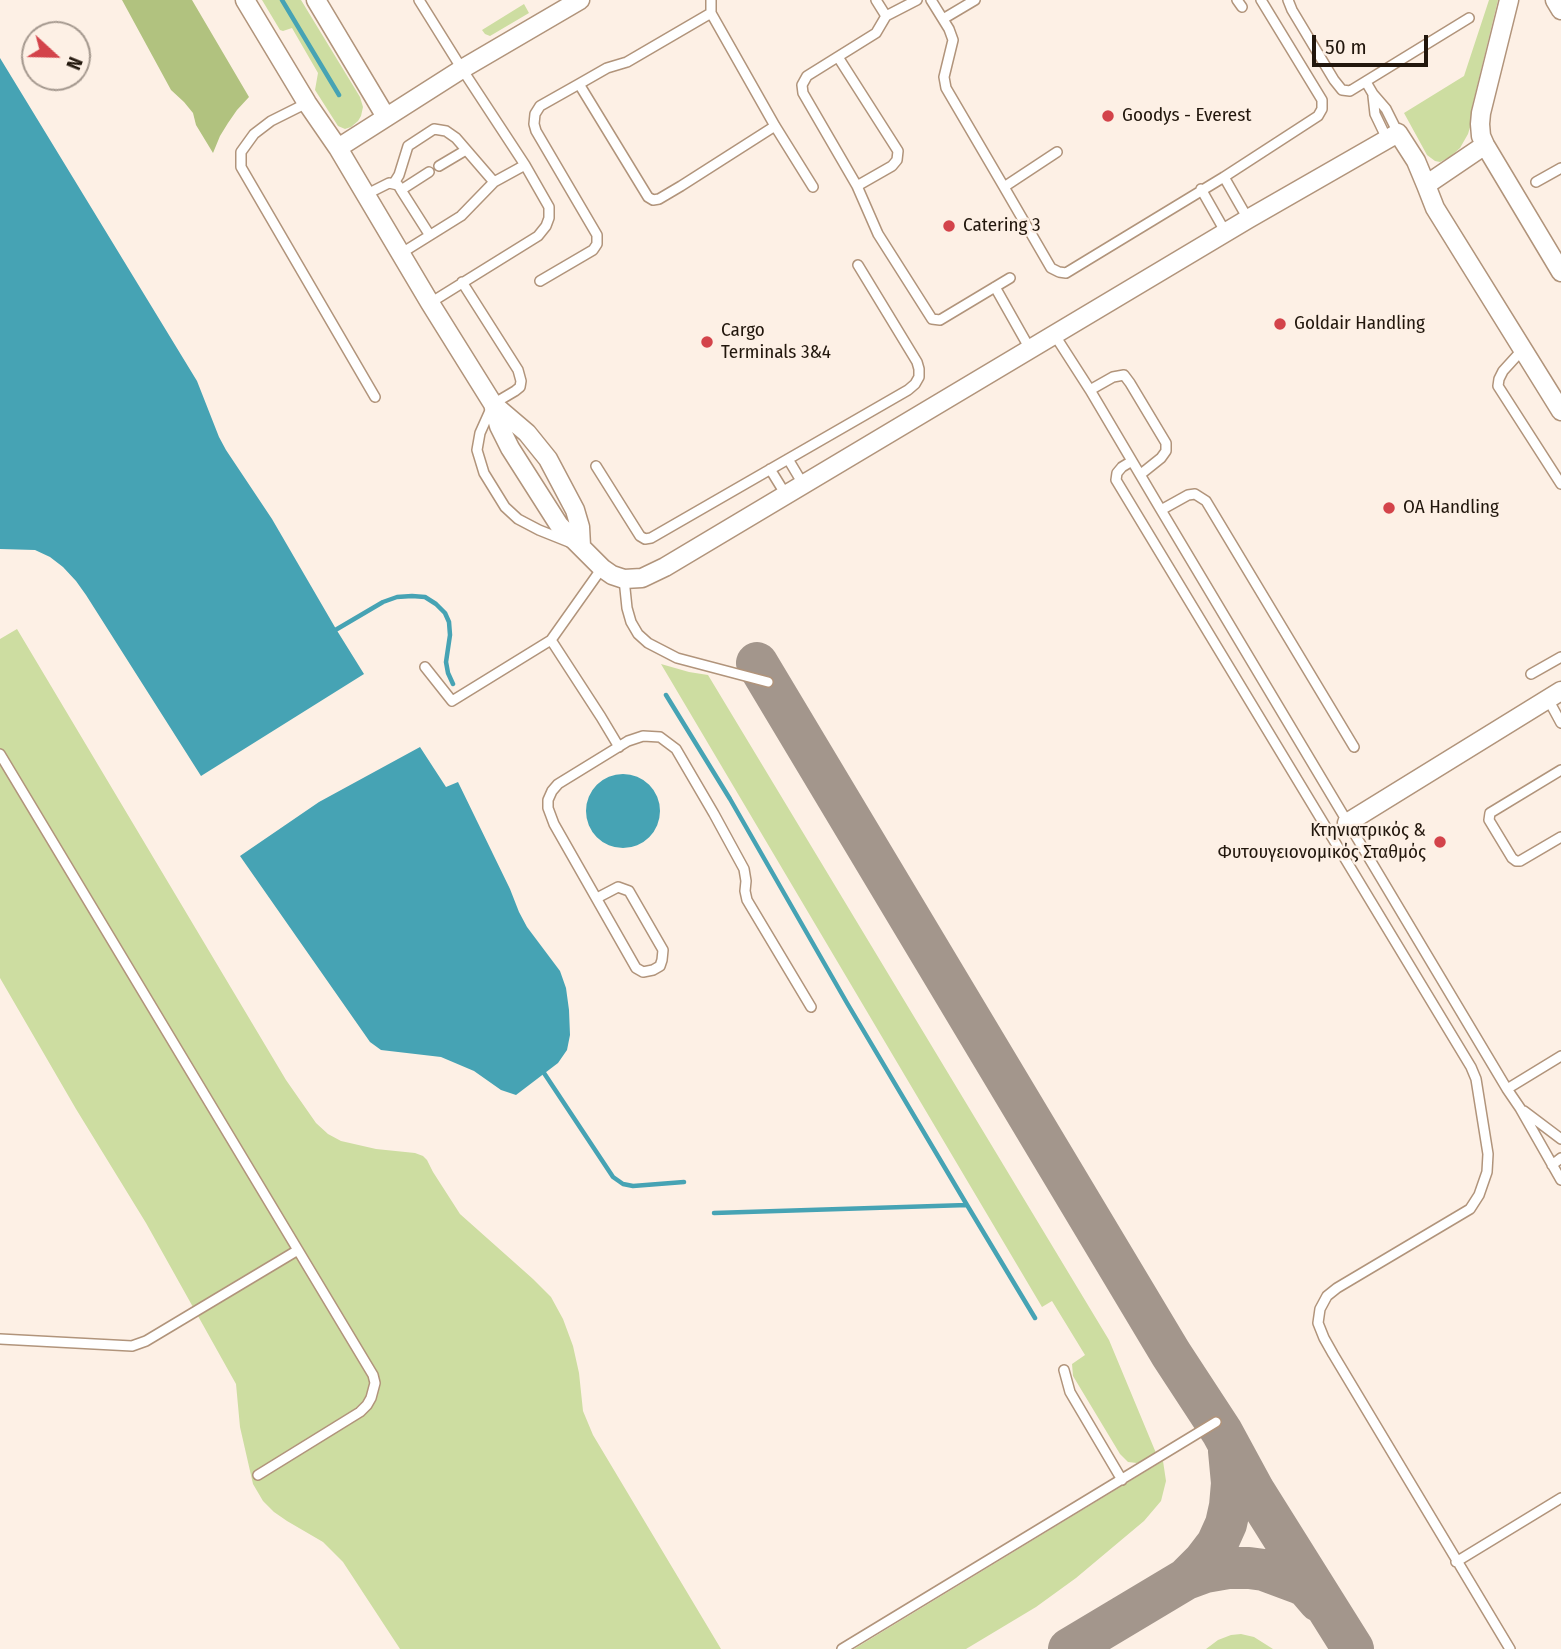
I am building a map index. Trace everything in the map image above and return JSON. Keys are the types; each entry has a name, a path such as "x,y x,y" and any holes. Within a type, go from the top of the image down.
{"street":[{"path":"245,0 493,404 499,426 559,525 602,568 624,579 642,578 653,573 1248,219 1393,136 1416,161 1435,208 1561,411"},
{"path":"316,0 386,117"},
{"path":"338,148 462,69 580,0"},
{"path":"1509,0 1480,124 1485,145 1560,269"},
{"path":"1555,0 1561,10"},
{"path":"1426,185 1485,145"},
{"path":"493,404 527,433 548,459 575,510 580,527 581,546"},
{"path":"1348,823 1555,695"}],"lane":[{"path":"419,0 525,164 549,207 546,226 538,236 430,303"},
{"path":"711,0 712,13 775,126 813,187"},
{"path":"876,0 886,16"},
{"path":"917,0 886,16 876,33 807,76 802,85 803,93 857,186 878,234 932,319 940,320 1010,278"},
{"path":"931,0 953,40 944,78 946,88 1051,268 1066,273 1318,116 1322,109 1322,100 1261,0"},
{"path":"943,19 975,0"},
{"path":"1287,0 1334,80 1342,90 1350,91 1469,18"},
{"path":"540,282 593,250 597,244 597,235 536,131 535,114 540,106 607,68 627,62 712,13"},
{"path":"838,57 898,151 897,160 892,166 857,186"},
{"path":"1366,82 1386,109 1393,136"},
{"path":"579,84 648,197 653,200 681,186 775,126"},
{"path":"307,103 271,121 254,134 241,152 241,167 375,397"},
{"path":"429,234 398,186 408,146 434,129 446,131 494,182"},
{"path":"439,166 466,150"},
{"path":"1004,187 1057,152"},
{"path":"400,254 461,216 494,182 525,164"},
{"path":"1536,182 1561,168"},
{"path":"365,195 389,183 398,186 429,172"},
{"path":"1224,177 1248,219"},
{"path":"1201,189 1226,233"},
{"path":"596,466 640,536 651,538 908,390 919,377 917,362 858,265"},
{"path":"462,282 518,370 522,381 515,391 493,404 480,433 477,450 484,473 505,507 517,519 581,546"},
{"path":"995,287 1030,349"},
{"path":"1054,334 1141,474 1561,1180"},
{"path":"1522,349 1503,371 1498,386 1561,484"},
{"path":"1090,390 1113,377 1124,375 1130,383 1166,443 1166,451 1161,458 1141,474"},
{"path":"788,459 803,484"},
{"path":"1132,461 1122,467 1116,480 1476,1079 1488,1154 1487,1172 1479,1195 1470,1209 1337,1288 1327,1296 1320,1309 1318,1323 1333,1354 1510,1649"},
{"path":"770,469 786,495"},
{"path":"1161,510 1188,495 1195,494 1206,501 1354,747"},
{"path":"425,667 452,701 551,640 602,568"},
{"path":"624,579 631,622 638,634 648,643 677,658 768,682"},
{"path":"551,640 619,747"},
{"path":"1531,674 1561,657"},
{"path":"1555,695 1561,723"},
{"path":"597,898 618,887 629,891 663,950 660,966 653,971 643,972 636,968 550,817 548,800 558,784 628,741 652,735 660,737 676,749 714,814 744,869 747,900 811,1007"},
{"path":"0,754 369,1367 374,1383 373,1392 360,1412 258,1475"},
{"path":"1561,770 1490,813 1489,820 1516,861 1561,837"},
{"path":"1507,1089 1561,1056"},
{"path":"1520,1108 1561,1139"},
{"path":"1552,1165 1561,1158"},
{"path":"0,1339 132,1346 146,1341 299,1250"},
{"path":"1064,1370 1070,1392 1122,1480"},
{"path":"842,1649 1216,1422"},
{"path":"1457,1562 1561,1498"}],"green space":[{"path":"122,0 192,0 249,97 228,123 213,153 196,125 193,113 171,90"},
{"path":"262,0 301,0 360,97 363,107 361,116 351,127 345,129 338,126 315,90 318,73 292,28 280,30"},
{"path":"1489,0 1498,0 1468,134 1460,148 1450,157 1440,162 1435,161 1427,155 1404,113 1464,76"},
{"path":"524,4 529,13 490,36 482,30"},
{"path":"17,629 286,1080 316,1123 341,1141 423,1156 460,1214 551,1297 573,1346 583,1411 593,1435 721,1649 400,1649 343,1562 323,1542 287,1521 263,1501 253,1484 240,1427 236,1384 146,1223 0,978 0,639"},
{"path":"661,664 708,675 1109,1340 1156,1453 1137,1463 1128,1462 1120,1454 1073,1376 1072,1364 1085,1355 1052,1301 1042,1307"},
{"path":"1163,1461 1166,1481 1161,1501 1144,1521 1076,1578 1036,1607 966,1649 854,1649"},
{"path":"1241,1634 1254,1637 1273,1649 1206,1649 1218,1640"}],"water":[{"path":"0,58 197,381 226,450 272,519 364,674 201,776 76,581 50,557 35,550 0,549"},
{"path":"420,747 446,787 458,782 519,912 560,971 566,988 570,1035 567,1050 558,1063 516,1095 501,1090 474,1071 441,1057 381,1050 370,1042 240,856 319,802"},
{"path":"616,774 630,774 644,780 654,790 660,811 658,825 644,842 630,848 616,848 602,842 592,832 586,818 586,804 592,790 602,780"}],"waterway":[{"path":"282,0 339,95"},
{"path":"332,632 383,602 397,597 425,597 445,613 449,622 446,662 453,684"},
{"path":"666,695 730,799 967,1205"},
{"path":"542,1070 613,1177 623,1184 633,1186 684,1182"},
{"path":"714,1213 967,1205 1035,1318"}],"taxiway":[{"path":"757,663 1171,1354 1222,1432 1254,1491 1353,1649"},
{"path":"1186,1579 1217,1544 1226,1524 1232,1483 1229,1451"},
{"path":"1069,1649 1186,1579 1205,1572 1228,1568 1264,1570 1307,1587 1319,1601"}],"place":[{"name":"Goodys - Everest","path":"1108,116"},
{"name":"Catering 3","path":"949,226"},
{"name":"Goldair Handling","path":"1280,324"},
{"name":"Cargo Terminals 3&4","path":"707,342"},
{"name":"OA Handling","path":"1389,508"},
{"name":"Κτηνιατρικός & Φυτουγειονομικός Σταθμός","path":"1440,842"}]}
